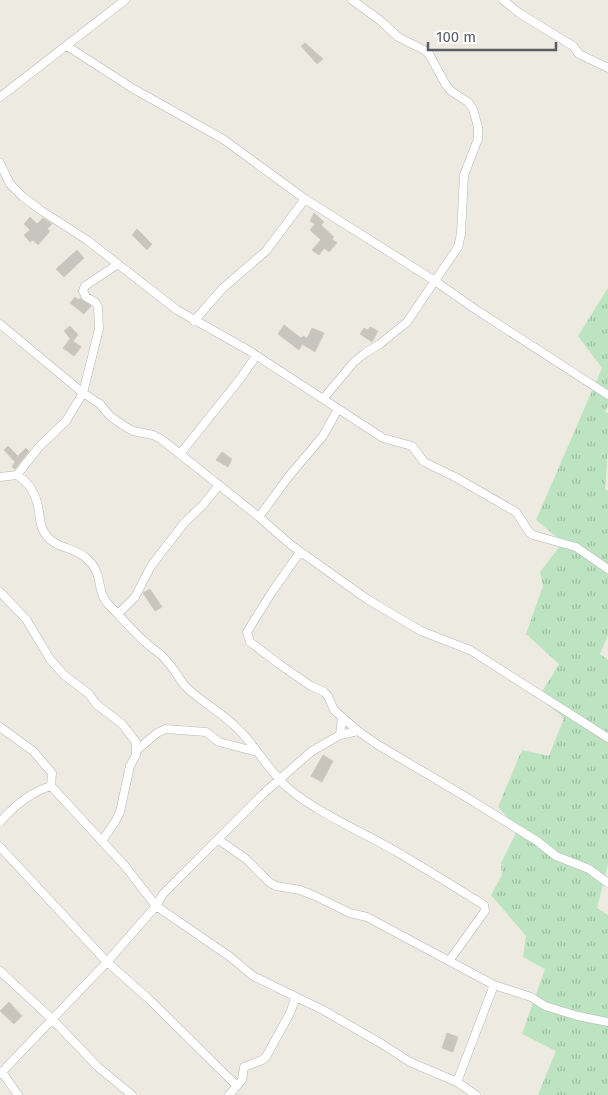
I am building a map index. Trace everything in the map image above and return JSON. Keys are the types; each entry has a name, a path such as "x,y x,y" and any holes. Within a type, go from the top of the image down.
{"street":[{"path":"0,97 125,0"},
{"path":"323,398 354,362 407,322 458,247 461,234 464,175 478,140 478,127 473,109 468,102 446,85 429,54 398,38 381,21 352,0"},
{"path":"504,0 519,13 573,46 579,54 608,68"},
{"path":"67,46 132,88 223,140 305,199 435,281 608,395"},
{"path":"0,163 7,180 23,197 87,240 177,310 256,356 383,438 412,446 424,462 455,477 516,512 528,532 576,547 608,569"},
{"path":"194,321 223,288 266,251 305,199"},
{"path":"17,475 39,447 66,421 83,393 99,329 98,307 95,302 86,297 83,291 85,286 118,264"},
{"path":"0,324 83,393 100,404 110,416 133,431 153,435 161,439 300,552 367,599 421,631 470,650 608,738"},
{"path":"180,454 240,380 256,356"},
{"path":"259,517 289,476 324,436 338,409"},
{"path":"0,478 17,475 24,479 38,505 42,529 49,540 89,560 98,572 100,590 106,601 145,642 164,658 185,685 206,704 232,723 279,779 303,799 397,852 484,905 486,911 449,961"},
{"path":"118,614 136,597 151,566 185,522 203,505 219,485"},
{"path":"300,552 252,624 248,632 250,642 311,686 324,692 328,696 334,710 378,745 461,794 556,856 589,869 608,883"},
{"path":"0,592 26,619 50,659 64,675 89,694 96,704 122,724 132,736 137,750"},
{"path":"340,735 342,717"},
{"path":"0,727 39,756 52,773 52,786 125,866 156,906 229,956 253,976 382,1044 410,1062 457,1082 466,1092 476,1095"},
{"path":"102,841 120,812 130,766 137,750 156,733 165,730 206,732 219,742 257,752"},
{"path":"18,1095 1,1073 107,962 156,906 163,894 279,779 312,751 340,735 358,731"},
{"path":"0,822 32,793 52,786"},
{"path":"219,840 246,859 269,882 276,886 300,890 350,913 367,917 494,985 531,997 545,1006 578,1016 608,1022"},
{"path":"0,848 107,962 151,1001 236,1085"},
{"path":"0,971 53,1020 98,1067 132,1095"},
{"path":"457,1082 494,985"},
{"path":"229,1095 242,1080 244,1067 266,1057 290,1013 296,997"}],"green space":[{"path":"608,288 608,405 605,412 608,413 608,450 605,489 608,491 608,635 600,654 608,660 608,864 597,908 608,915 608,1095 538,1095 556,1051 522,1034 545,969 523,957 526,936 491,895 502,875 501,863 518,829 498,807 522,750 549,756 564,718 539,697 559,664 526,634 543,586 540,572 563,542 536,520 602,368 578,336"}],"building":[{"path":"305,43 323,59 317,64 301,46"},
{"path":"314,213 324,222 321,225 334,237 332,239 337,243 329,252 324,248 319,255 312,250 321,240 310,230 315,224 310,221"},
{"path":"30,217 37,224 43,218 52,224 47,229 50,231 38,245 33,240 30,242 24,235 30,230 24,224"},
{"path":"137,229 152,244 147,250 132,235"},
{"path":"77,250 84,258 64,277 56,269"},
{"path":"75,297 79,300 80,298 91,306 84,314 70,303"},
{"path":"284,325 301,338 303,336 307,338 312,328 324,333 315,352 302,344 299,350 278,334"},
{"path":"70,326 78,335 73,341 81,347 74,356 63,348 71,340 64,331"},
{"path":"370,327 378,331 372,342 360,334 364,328 368,330"},
{"path":"8,446 18,456 26,448 29,451 15,469 12,467 15,462 4,450"},
{"path":"222,452 232,459 228,467 216,460"},
{"path":"150,589 162,607 155,611 143,593"},
{"path":"323,755 333,761 322,782 311,776"},
{"path":"9,1002 22,1016 14,1024 0,1011"},
{"path":"447,1033 458,1037 453,1052 442,1048"}]}
